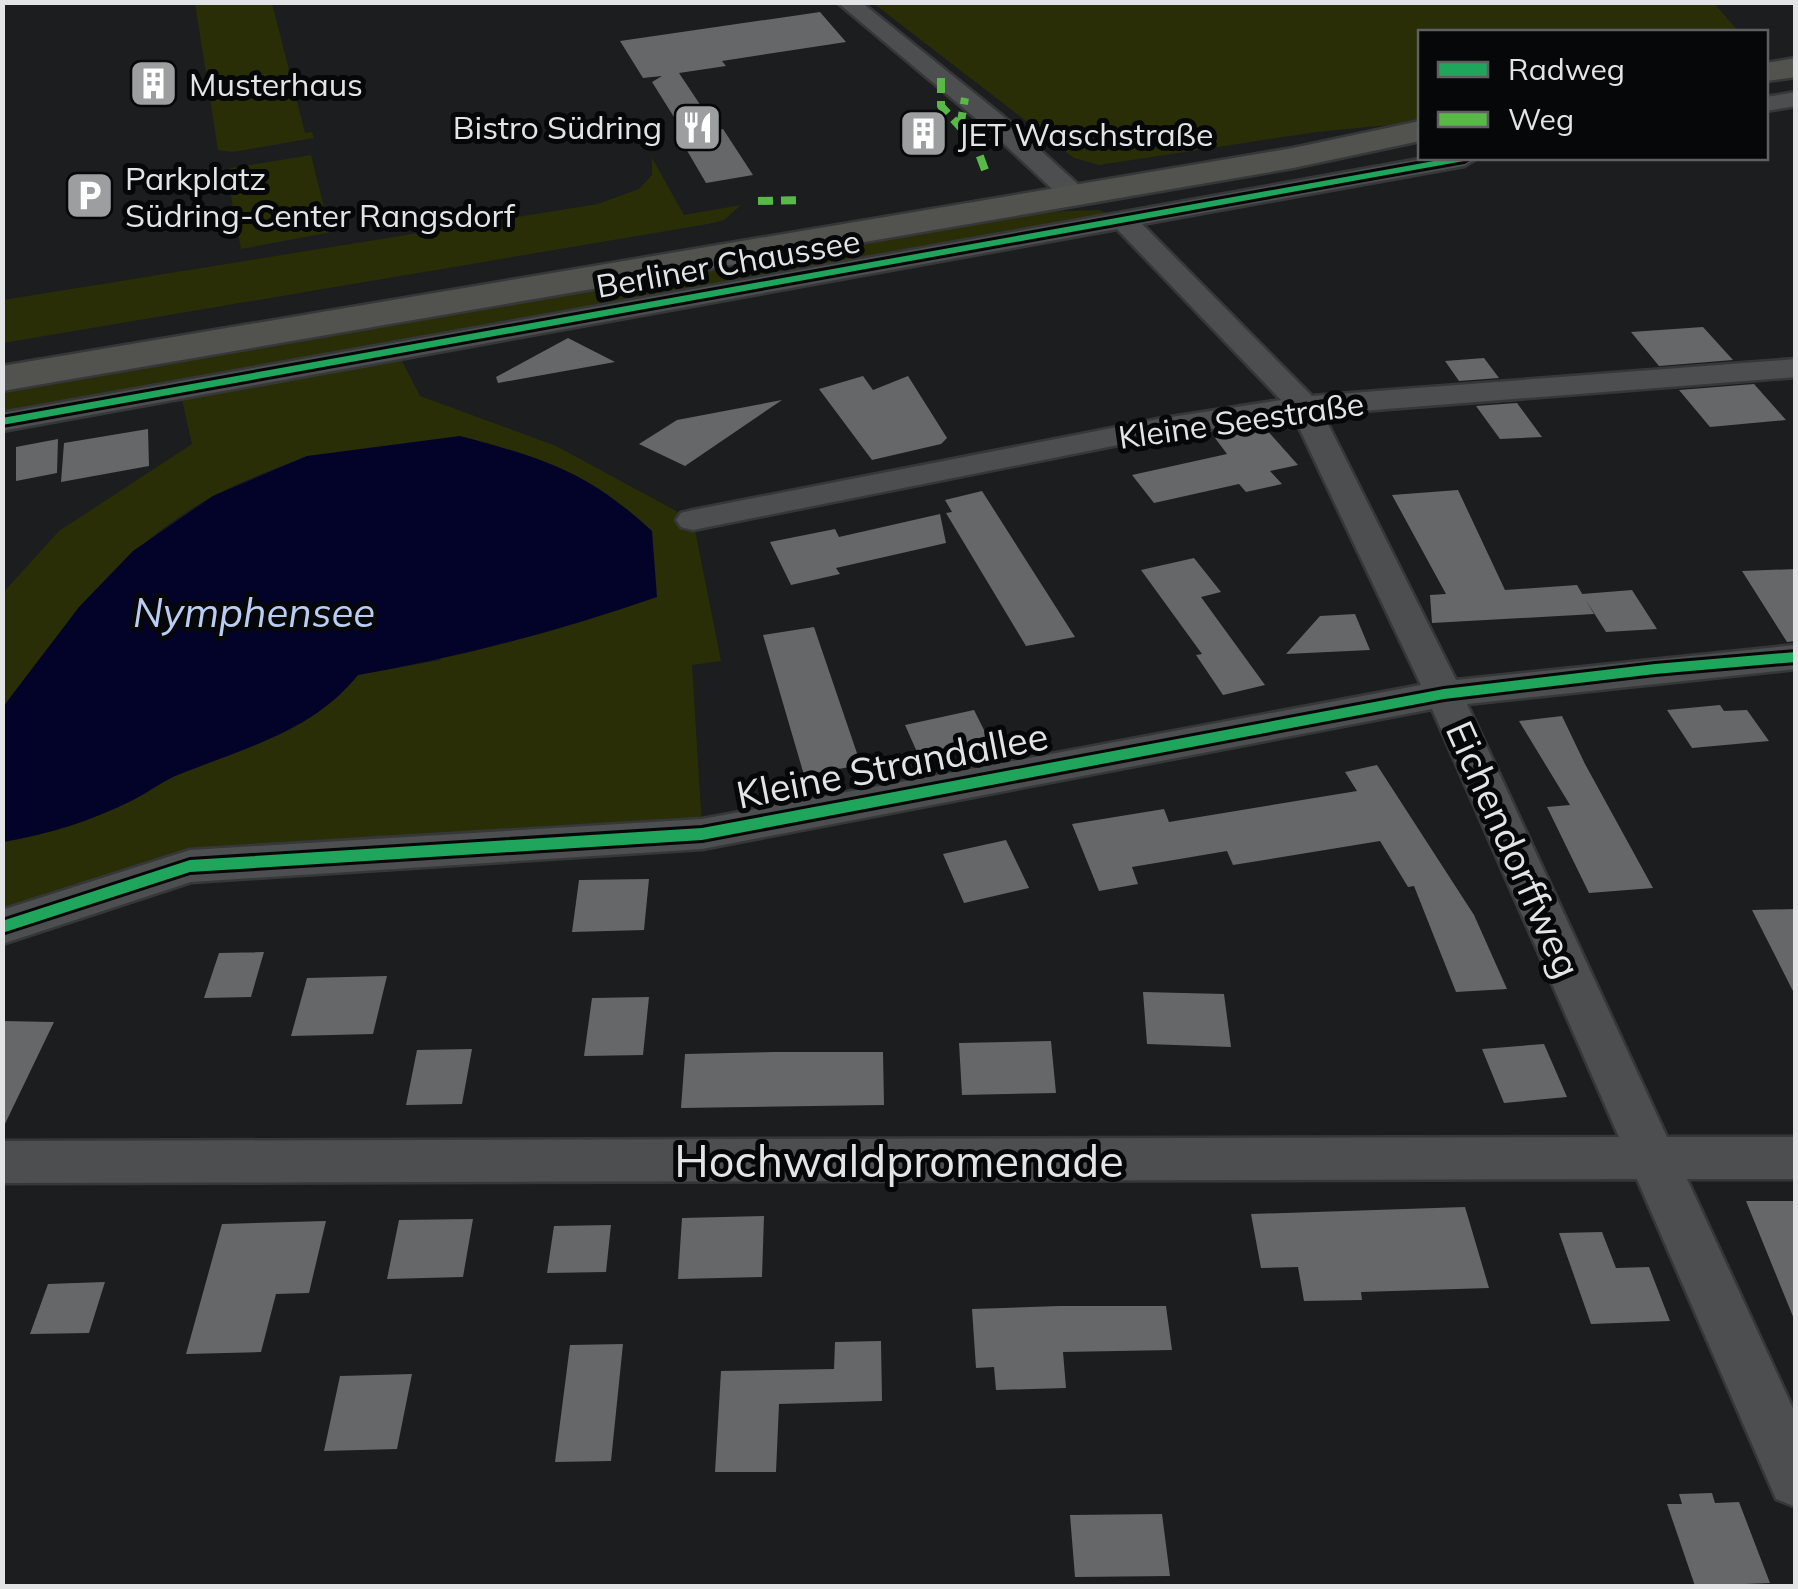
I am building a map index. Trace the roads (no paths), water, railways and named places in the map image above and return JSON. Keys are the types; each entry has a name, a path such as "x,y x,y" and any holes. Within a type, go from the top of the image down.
{"main road":[{"path":"1768,72 1796,67"},
{"path":"2,352 892,201 1065,186 1312,154 1418,131"},
{"path":"2,379 1065,186"}],"street":[{"path":"848,2 1065,186"},
{"path":"1768,104 1796,98"},
{"name":"Berliner Chaussee","path":"2,422 1453,160"},
{"name":"Eichendorffweg","path":"1122,219 1304,406 1444,694 1796,1479"},
{"name":"Kleine Seestraße","path":"693,520 1158,428 1304,406 1796,368"},
{"name":"Kleine Strandallee","path":"2,927 190,866 702,834 1444,694 1656,668 1796,658"},
{"name":"Hochwaldpromenade","path":"2,1162 1796,1158"}],"water":[{"name":"Nymphensee","path":"460,436 563,469 628,511 652,531 657,597 509,642 358,675 320,710 276,736 174,777 101,814 53,831 3,842 3,707 79,607 133,551 213,496 307,456"}],"place":[{"name":"Musterhaus","path":"154,84"},
{"name":"Bistro Südring","path":"697,127"},
{"name":"JET Waschstraße","path":"923,134"},
{"name":"Parkplatz Südring-Center Rangsdorf","path":"90,196"}]}
